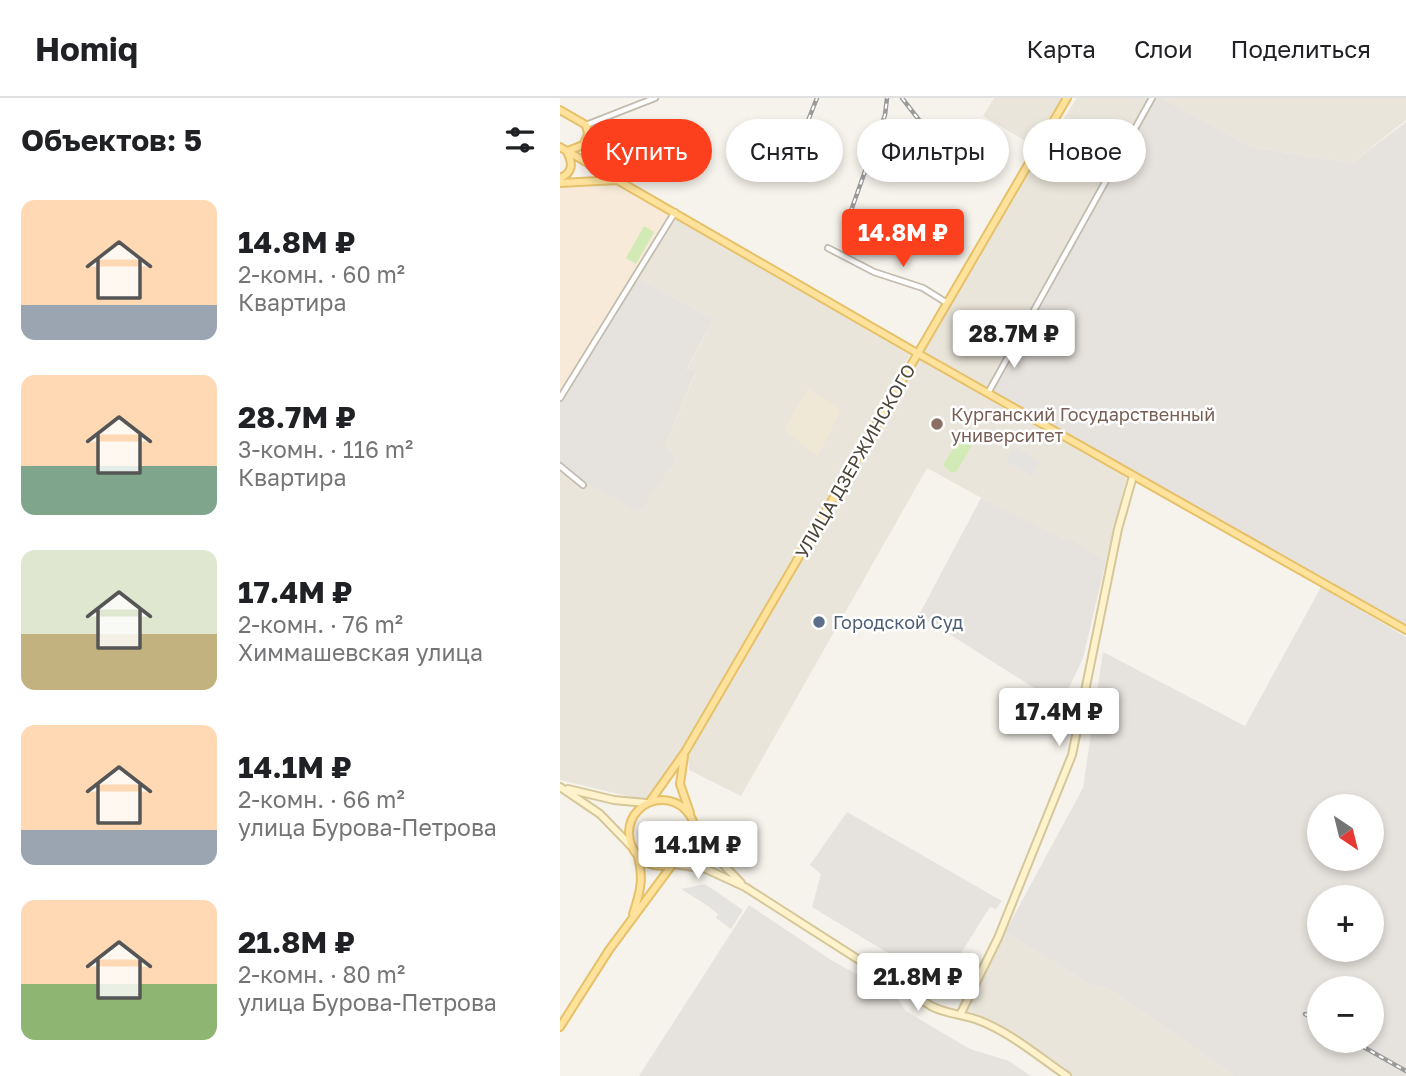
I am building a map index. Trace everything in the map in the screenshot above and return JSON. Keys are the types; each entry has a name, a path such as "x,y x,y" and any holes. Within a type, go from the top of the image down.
{"main road":[{"name":"УЛИЦА ДЗЕРЖИНСКОГО","path":"648,802 685,752 1067,98"},
{"path":"560,110 581,122"},
{"path":"563,149 573,150 581,146"},
{"path":"563,149 581,158"},
{"path":"560,181 572,166 563,149"},
{"path":"560,181 581,181"},
{"path":"622,182 917,353 1406,630"},
{"path":"960,1015 998,937 1072,755 1118,529 1133,476"},
{"name":"УЛИЦА ДЗЕРЖИНСКОГО","path":"685,752 680,785 692,818"},
{"path":"560,1027 630,922 673,865 689,852 694,842 695,830 692,818 685,809 675,803 614,800 561,787"},
{"path":"561,787 600,814 632,847 638,857 642,870 641,889 630,922"},
{"path":"632,847 629,836 631,821 648,802"},
{"path":"695,830 715,856 745,887"},
{"path":"638,857 659,866 706,869 745,887 931,1006 995,1028 1067,1076"}],"street":[{"path":"601,119 655,98"},
{"path":"988,393 1152,98"},
{"path":"560,398 675,212"},
{"path":"828,248 874,272 923,288 947,303"},
{"path":"560,466 583,485"}],"shaded area":[{"path":"994,98 1062,98 1050,119 1023,119 1023,140 1009,131 1009,119 988,119 983,116"},
{"path":"1077,98 1155,98 1143,119 1063,119"},
{"path":"1155,98 1162,98 1251,147 1352,163 1406,122 1406,627 991,393 1108,182 1146,182 1146,119 1143,119"},
{"path":"1162,98 1406,98 1406,120 1352,163 1251,147"},
{"path":"1023,181 1108,182 991,393 920,353 977,252"},
{"path":"619,182 671,214 560,395 560,188"},
{"path":"676,217 910,355 682,753 651,796 644,800 560,780 560,464 580,481 590,484 665,446 695,374 687,370 713,319 637,278"},
{"path":"637,278 713,319 687,369 695,373 665,446 676,459 639,512 580,481 560,464 560,403"},
{"path":"919,357 1127,476 1106,561 1066,537 1064,539 1007,512 927,468 741,796 689,770 688,752"},
{"path":"808,389 841,410 818,457 784,429"},
{"path":"1014,446 1040,462 1032,476 1008,462"},
{"path":"981,498 1064,539 1066,536 1106,561 1083,658 1061,705 919,615"},
{"path":"1321,587 1406,637 1406,1076 1235,1076 1108,988 1091,985 1005,932 1083,788 1103,652 1245,726"},
{"path":"847,812 1002,901 996,909 990,907 941,985 812,907 821,874 810,865"},
{"path":"705,884 743,910 731,929 716,918 718,914 708,906 681,889"},
{"path":"749,905 831,960 896,996 906,1011 970,1049 1009,1061 1031,1076 639,1076"},
{"path":"1005,932 1091,985 1108,988 1235,1076 1071,1076 1025,1044 963,1013"}],"green space":[{"path":"644,226 654,232 636,264 626,258"},
{"path":"960,437 970,443 971,447 957,471 952,473 943,465"}],"railway":[{"path":"809,119 817,98"},
{"path":"847,222 885,115 887,98"},
{"path":"902,98 918,119"},
{"path":"1374,1053 1406,1071"}],"place":[{"name":"Курганский Государственный университет","path":"937,424"},
{"name":"Городской Суд","path":"819,622"}]}
